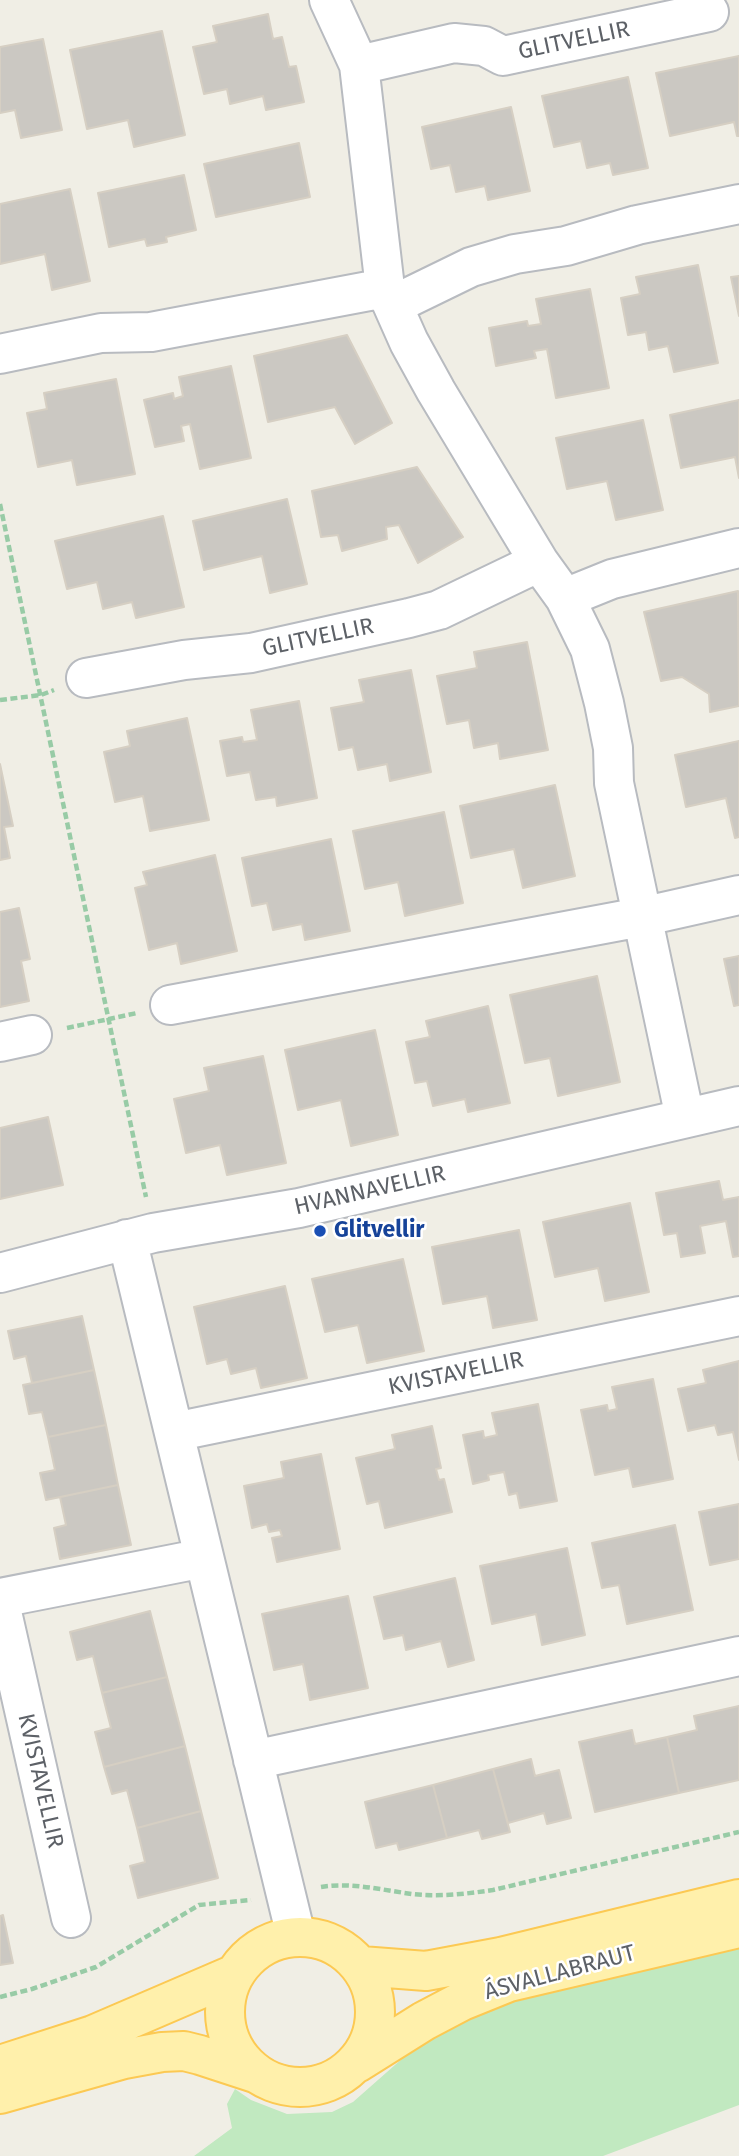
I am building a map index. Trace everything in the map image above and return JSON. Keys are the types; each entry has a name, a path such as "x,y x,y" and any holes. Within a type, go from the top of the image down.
{"main road":[{"name":"ÁSVALLABRAUT","path":"360,1966 426,1971 501,1957 739,1899"},
{"name":"ÁSVALLABRAUT","path":"355,2064 424,2021 462,2001 509,1982 739,1928"},
{"path":"0,2094 147,2054 184,2051 255,2073 288,2087 306,2088 333,2080 355,2064 368,2047 375,2027 376,2005 371,1984 360,1966 342,1949 320,1939 296,1936 272,1942 261,1948 235,1973 227,1994 225,2016 229,2038 239,2057 255,2073"},
{"path":"0,2065 93,2035 235,1973"}],"street":[{"path":"329,0 359,65 389,297 409,342 436,391 539,562 565,598 590,649 604,703 612,748 614,783 641,917 685,1118"},
{"name":"GLITVELLIR","path":"359,65 454,43 484,46 503,56 709,12"},
{"path":"0,354 101,333 151,332 389,297 515,254 566,246 638,225 739,204"},
{"path":"565,598 612,579 739,548"},
{"name":"GLITVELLIR","path":"86,678 184,660 251,653 409,618 439,610 539,562"},
{"path":"170,1005 641,917 739,895"},
{"name":"HVANNAVELLIR","path":"0,1273 140,1236 299,1208 739,1106"},
{"path":"140,1236 174,1432 296,1936"},
{"name":"KVISTAVELLIR","path":"174,1432 739,1316"},
{"name":"KVISTAVELLIR","path":"71,1919 0,1601 204,1558"},
{"path":"253,1760 739,1656"}],"path":[{"path":"0,504 128,1109 140,1236"},
{"path":"0,700 41,695 86,678"},
{"path":"16,1038 108,1021 170,1005"},
{"path":"0,1997 96,1967 200,1905 254,1900 334,1885 413,1894 461,1895 493,1890 739,1832"}],"green space":[{"path":"739,1940 739,2105 603,2156 194,2156 232,2128 227,2104 235,2089 251,2100 287,2114 332,2112 353,2102 412,2050 447,2026 506,1999"}],"building":[{"path":"268,14 273,39 282,37 289,67 296,66 304,102 266,110 263,96 230,104 227,89 204,94 193,47 217,42 213,26"},
{"path":"162,31 185,135 134,147 128,120 87,129 70,50"},
{"path":"43,39 62,130 21,138 15,110 0,113 0,47"},
{"path":"739,56 739,136 734,122 670,136 656,73"},
{"path":"628,77 648,168 613,175 610,163 587,168 581,141 554,147 542,96"},
{"path":"511,107 530,191 488,200 485,186 456,192 450,165 431,169 422,127"},
{"path":"299,143 310,197 216,217 204,164"},
{"path":"184,175 196,230 166,237 167,242 147,246 145,239 109,247 98,193"},
{"path":"70,189 90,281 52,290 45,254 0,264 0,204"},
{"path":"698,265 718,363 674,372 668,346 649,350 646,332 628,335 621,298 640,294 636,277"},
{"path":"739,276 739,316 731,277"},
{"path":"590,289 609,388 556,398 547,349 534,351 536,358 496,366 489,328 527,321 528,326 541,324 536,299"},
{"path":"347,335 392,423 355,444 335,407 268,422 254,356"},
{"path":"231,366 251,458 200,469 190,424 181,426 184,441 155,447 144,400 173,393 174,399 183,396 179,377"},
{"path":"116,379 135,474 77,485 72,460 38,467 27,413 47,409 44,393"},
{"path":"739,400 739,478 735,457 681,468 670,415"},
{"path":"643,420 663,510 616,520 607,481 567,489 556,438"},
{"path":"417,467 463,537 418,563 399,525 386,527 387,539 342,551 338,535 321,537 312,491"},
{"path":"287,499 307,584 270,593 262,556 204,570 193,521"},
{"path":"163,516 184,607 136,618 132,602 103,609 97,582 67,589 55,541"},
{"path":"738,591 739,706 710,712 709,694 682,677 661,681 644,612"},
{"path":"527,642 548,750 500,759 498,743 474,748 469,720 447,724 437,676 477,668 474,652"},
{"path":"411,670 431,772 390,781 387,764 358,770 353,747 339,750 331,708 364,702 359,680"},
{"path":"299,701 317,798 277,806 276,797 256,800 250,772 227,776 220,741 242,737 243,742 257,740 251,710"},
{"path":"187,718 209,820 150,831 143,796 115,802 104,752 130,746 127,731"},
{"path":"739,741 739,837 735,838 726,798 686,807 675,755"},
{"path":"0,764 13,826 4,827 10,858 0,860"},
{"path":"555,785 575,876 523,888 514,849 471,858 460,806"},
{"path":"444,812 463,903 405,916 398,882 365,889 353,831"},
{"path":"331,839 350,931 305,940 302,924 273,930 267,903 252,906 242,858"},
{"path":"215,855 237,951 181,964 177,943 149,950 135,888 147,885 143,872"},
{"path":"19,908 30,959 21,961 29,1001 0,1007 0,912"},
{"path":"739,956 739,1005 734,1006 724,959"},
{"path":"597,976 620,1082 558,1096 550,1058 525,1063 510,995"},
{"path":"488,1006 510,1103 468,1112 465,1099 433,1106 427,1081 415,1083 406,1042 430,1037 426,1021"},
{"path":"375,1030 398,1135 351,1146 341,1100 298,1110 285,1050"},
{"path":"263,1056 286,1163 227,1175 220,1145 186,1153 174,1099 209,1091 204,1068"},
{"path":"48,1117 63,1185 0,1199 0,1128"},
{"path":"719,1181 723,1200 739,1197 739,1256 733,1257 726,1221 700,1226 705,1253 681,1257 677,1233 664,1235 656,1193"},
{"path":"630,1203 649,1292 605,1301 598,1268 555,1277 543,1222"},
{"path":"519,1230 537,1320 493,1328 487,1296 443,1304 432,1247"},
{"path":"403,1259 424,1351 367,1363 358,1325 325,1332 312,1279"},
{"path":"285,1286 307,1378 261,1388 256,1368 231,1374 227,1359 207,1364 194,1307"},
{"path":"82,1316 94,1370 32,1383 26,1356 14,1359 8,1331"},
{"path":"739,1361 739,1460 733,1432 718,1435 715,1425 688,1431 678,1389 706,1383 703,1370"},
{"path":"94,1370 106,1425 48,1437 42,1412 29,1414 23,1385"},
{"path":"653,1379 673,1479 633,1487 629,1468 595,1475 581,1410 607,1405 608,1411 617,1409 612,1387"},
{"path":"538,1404 557,1501 520,1508 517,1493 509,1495 504,1472 488,1475 489,1480 473,1484 463,1435 483,1431 484,1438 497,1435 492,1413"},
{"path":"106,1425 118,1485 46,1500 40,1473 55,1470 48,1437"},
{"path":"432,1426 441,1468 436,1469 439,1480 444,1479 452,1512 385,1528 379,1501 367,1504 356,1458 395,1449 392,1435"},
{"path":"321,1454 340,1549 277,1562 272,1538 282,1536 280,1530 269,1532 267,1524 252,1528 244,1486 284,1478 281,1462"},
{"path":"118,1485 131,1545 60,1559 54,1528 66,1525 60,1497"},
{"path":"739,1504 739,1559 710,1565 699,1512"},
{"path":"675,1525 693,1610 627,1624 619,1585 602,1588 592,1543"},
{"path":"567,1548 585,1635 542,1645 536,1614 492,1624 480,1566"},
{"path":"455,1578 474,1660 448,1667 441,1641 406,1650 403,1635 384,1639 374,1597"},
{"path":"348,1596 368,1688 310,1700 303,1664 274,1670 262,1614"},
{"path":"150,1611 167,1677 102,1693 93,1656 77,1660 70,1632"},
{"path":"167,1677 185,1746 104,1767 95,1732 111,1728 102,1693"},
{"path":"739,1706 739,1780 679,1793 667,1737 697,1730 694,1716"},
{"path":"632,1730 635,1744 667,1737 679,1793 595,1812 579,1742"},
{"path":"185,1746 201,1811 137,1828 127,1790 112,1794 104,1767"},
{"path":"531,1759 535,1776 559,1770 571,1818 547,1824 544,1813 508,1823 493,1769"},
{"path":"493,1769 510,1832 482,1839 479,1830 447,1838 433,1785"},
{"path":"433,1785 447,1838 399,1850 397,1843 376,1848 365,1802"},
{"path":"201,1811 218,1878 138,1898 130,1866 145,1862 137,1828"},
{"path":"3,1915 13,1963 0,1965 0,1916"}],"place":[{"name":"Glitvellir","path":"320,1231"}]}
